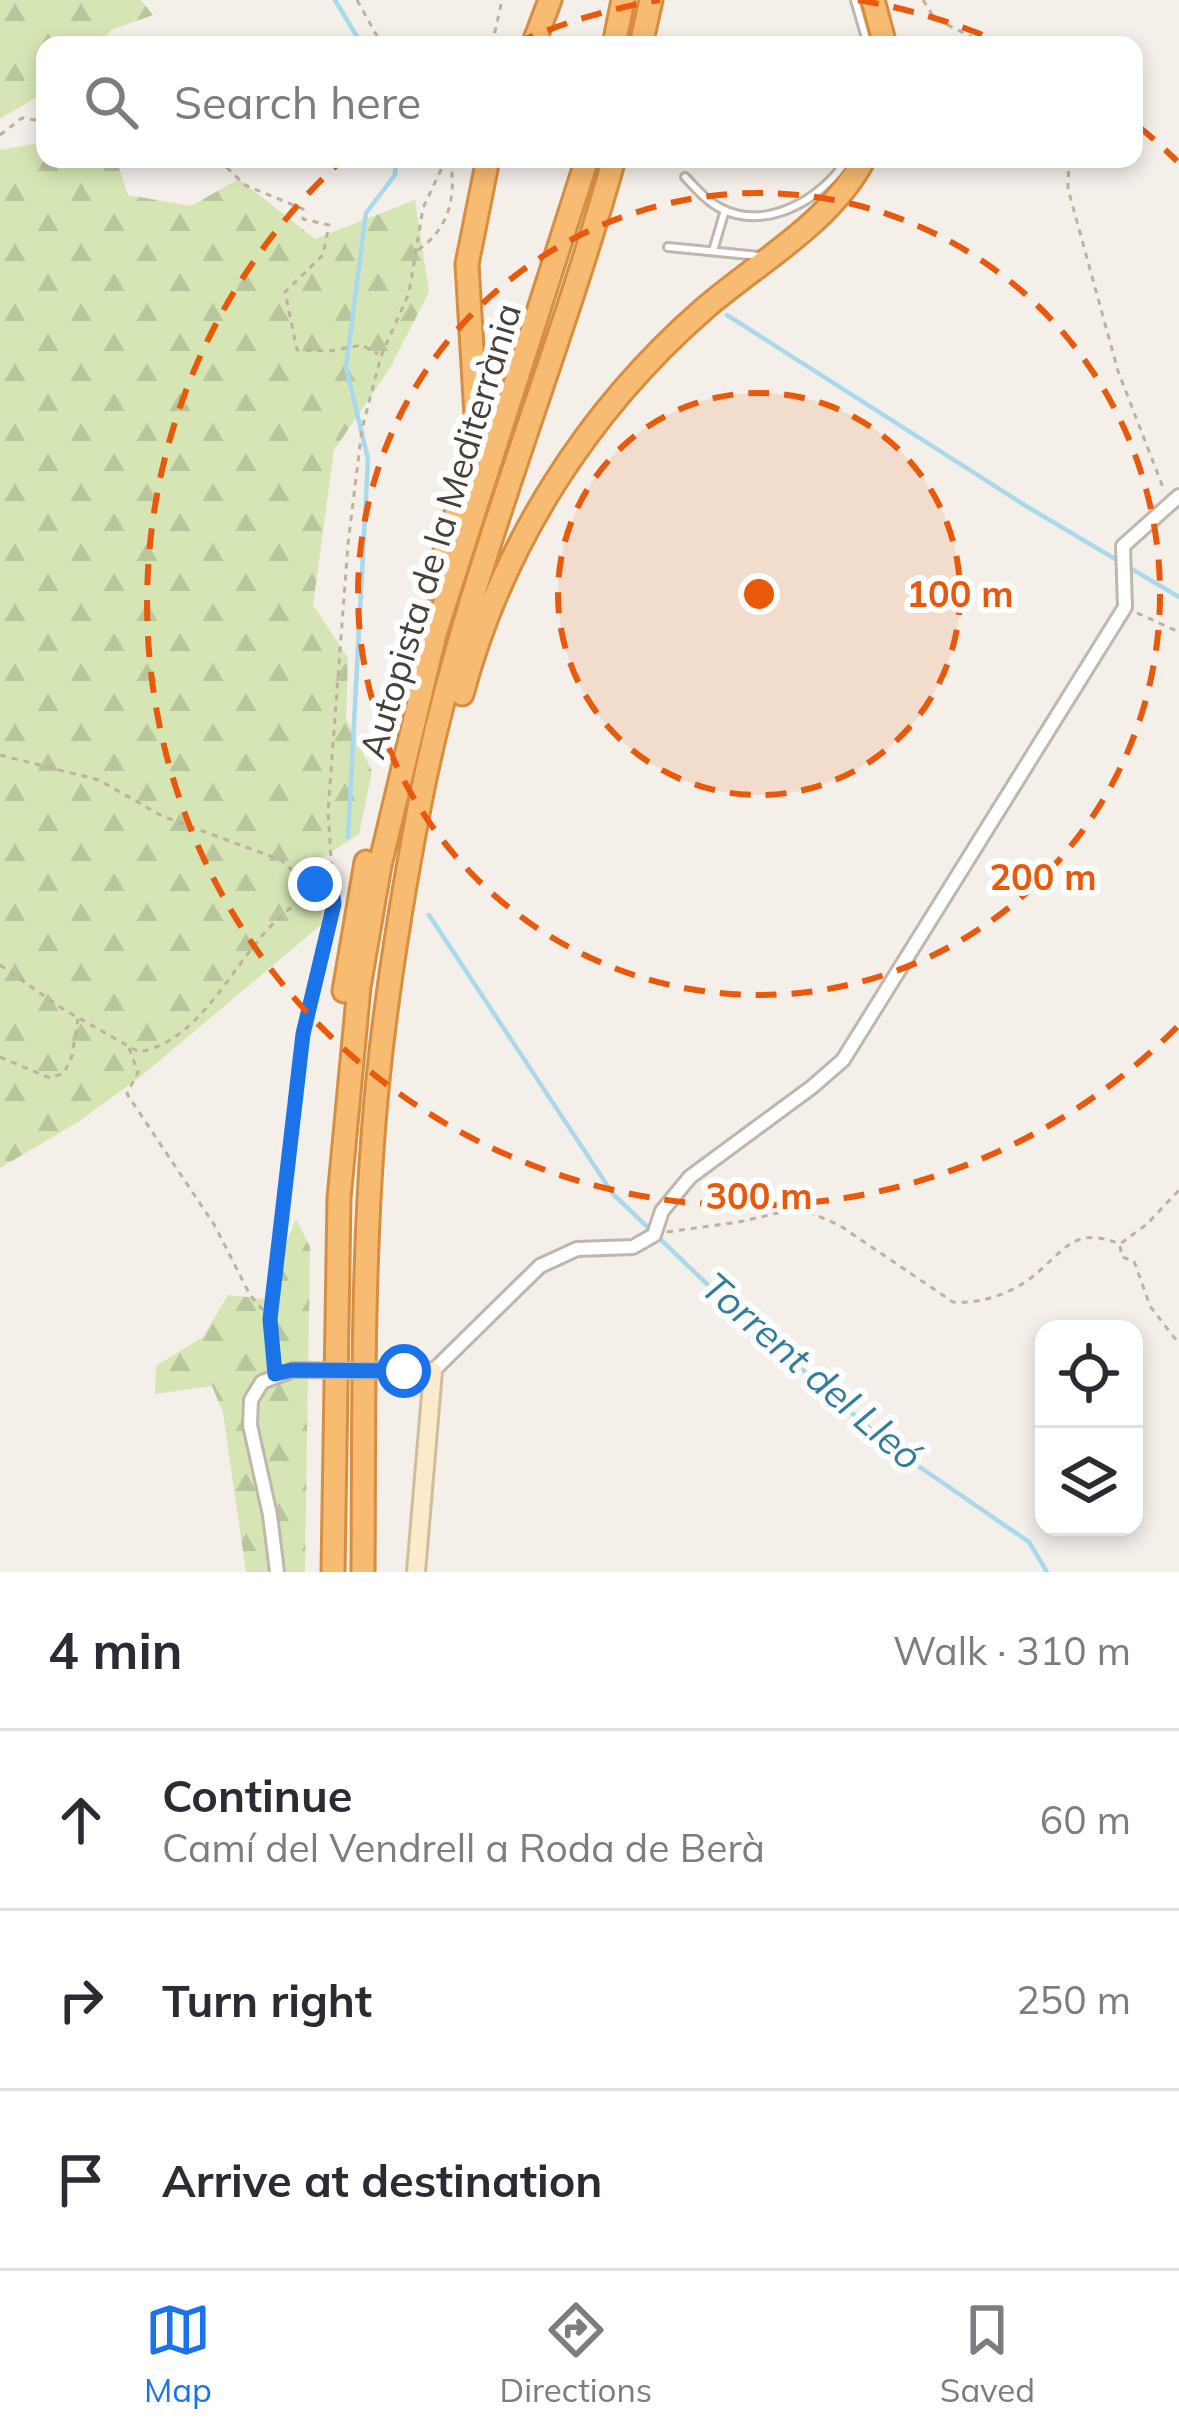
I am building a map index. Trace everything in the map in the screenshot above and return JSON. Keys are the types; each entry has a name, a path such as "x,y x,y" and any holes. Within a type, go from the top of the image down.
{"highway":[{"path":"536,36 550,0"},
{"path":"616,36 623,0"},
{"path":"643,36 651,0"},
{"path":"873,0 883,36"},
{"path":"335,1338 323,1232 345,986 387,763 468,473 476,416 467,264 486,168"},
{"name":"Autopista de la Mediterrània","path":"333,1572 339,1198 350,1058 383,848 435,634 584,168"},
{"name":"Autopista de la Mediterrània","path":"363,1572 365,1271 373,1135 387,1003 421,800 454,669 611,168"},
{"path":"410,866 478,640 498,590 531,521 579,446 623,390 682,329 836,200 858,168"}],"street":[{"path":"416,1572 433,1371 540,1266 577,1249 633,1247 654,1234 662,1211 690,1177 843,1060 1125,608 1123,546 1174,500"},
{"path":"277,1572 249,1416 258,1387 275,1374 292,1370 433,1371"}],"lane":[{"path":"855,0 865,36"},
{"path":"685,177 725,210 770,214 801,204 840,168"},
{"path":"712,250 725,210"},
{"path":"668,247 769,257"}],"path":[{"path":"357,0 377,36"},
{"path":"494,36 502,0"},
{"path":"923,0 935,19 970,36"},
{"path":"0,135 22,118 36,121"},
{"path":"227,168 245,185 303,209 303,219 329,225 323,255 286,292 297,350 362,345 381,356"},
{"path":"275,1374 270,1319 303,1034 334,904 328,811 348,544 362,429 381,356 409,293 423,208 443,168"},
{"path":"418,250 436,238 448,214 451,168"},
{"path":"1069,168 1068,189 1118,371 1174,500"},
{"path":"1125,608 1179,632"},
{"path":"0,755 99,780 162,816 281,860 303,880 332,888"},
{"path":"0,965 129,1047 139,1052 152,1050 212,1003 264,933 315,884"},
{"path":"0,1057 50,1078 64,1073 78,1018"},
{"path":"129,1047 138,1072 127,1094 270,1319"},
{"path":"1120,1244 1179,1190"},
{"path":"654,1234 799,1208 839,1225 952,1302 967,1303 1009,1292 1078,1238 1100,1236 1120,1244"},
{"path":"1120,1244 1122,1257 1134,1261 1150,1306 1179,1344"}],"green space":[{"path":"0,0 141,0 153,15 105,36 36,36 36,97 0,119"},
{"path":"36,144 36,168 119,168 128,195 191,206 239,179 315,239 415,200 429,292 390,368 334,450 313,605 348,658 346,719 372,771 359,834 319,860 322,924 140,1077 78,1122 0,1168 0,150"},
{"path":"296,1219 310,1247 305,1572 246,1572 223,1413 212,1386 155,1394 156,1366 203,1337 228,1295 264,1299"}],"waterway":[{"name":"Torrent del Lleó","path":"335,0 357,36"},
{"name":"Torrent del Lleó","path":"348,837 368,459 346,367 366,213 395,168"},
{"path":"727,315 1026,506 1179,597"},
{"name":"Torrent del Lleó","path":"429,915 613,1194 730,1306 892,1448 1029,1542 1047,1572"}],"route":[{"path":"315,884 332,888 334,904 303,1034 270,1319 275,1374 292,1370 404,1371"}]}
